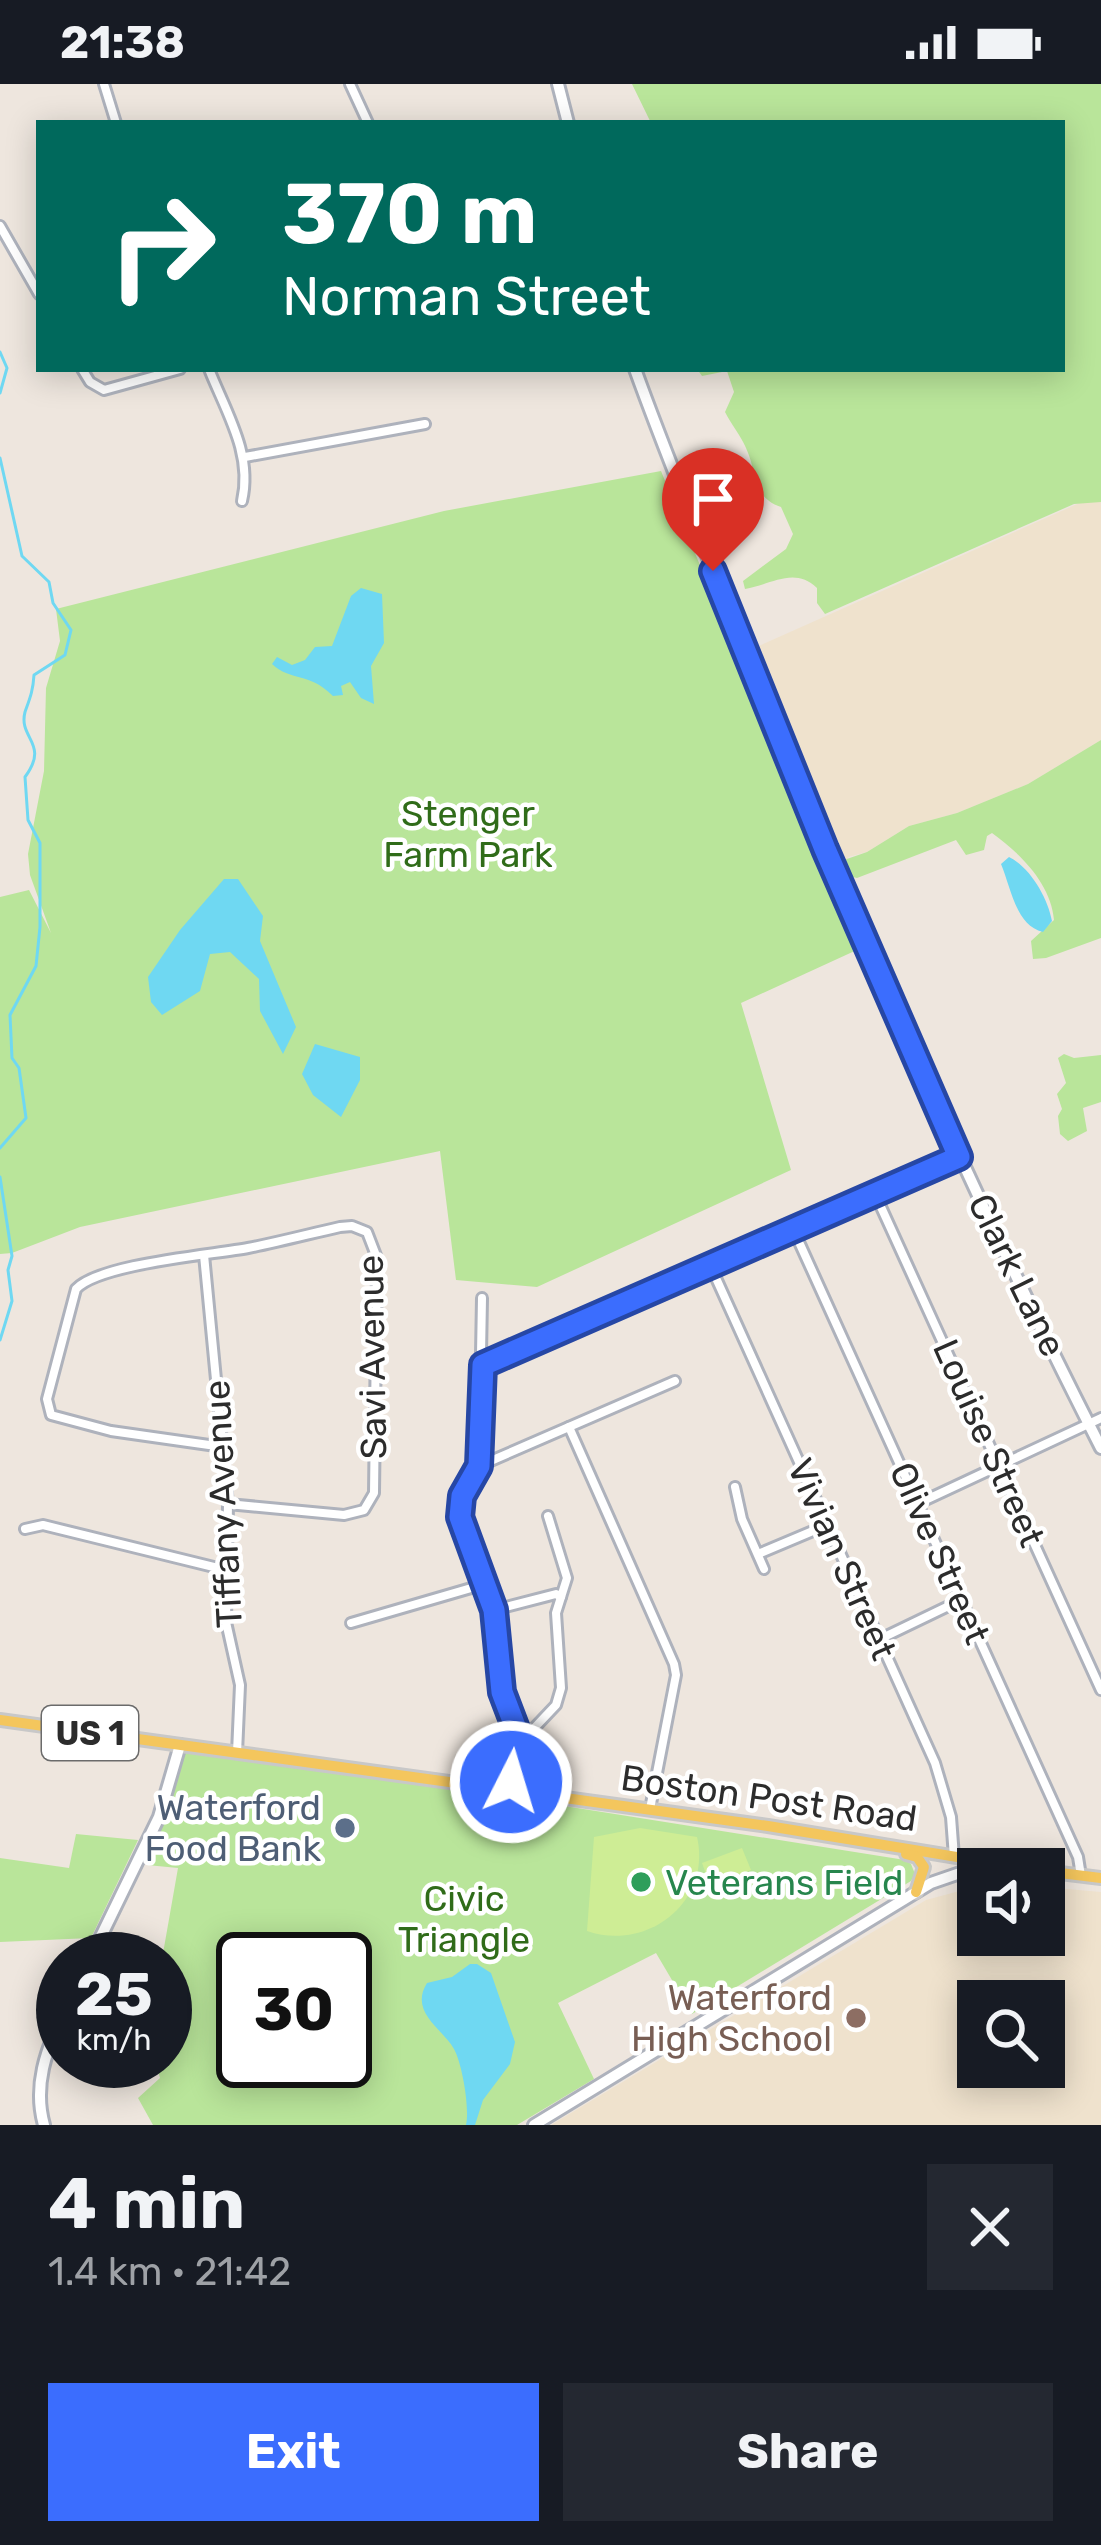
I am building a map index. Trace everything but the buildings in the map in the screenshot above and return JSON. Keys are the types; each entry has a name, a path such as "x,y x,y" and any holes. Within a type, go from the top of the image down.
{"main road":[{"path":"558,84 567,120"},
{"name":"Clark Lane","path":"636,372 799,786 959,1157 1095,1421 1101,1448"},
{"name":"Boston Post Road","path":"0,1720 957,1858"},
{"path":"103,1932 159,1817 180,1745"},
{"path":"887,1845 923,1863 923,1879 916,1892"},
{"path":"534,2125 916,1892 957,1873"},
{"path":"1065,1874 1101,1878"},
{"path":"40,2088 44,2125"}],"street":[{"path":"104,84 115,120"},
{"path":"350,84 367,120"},
{"path":"0,226 36,288"},
{"path":"84,372 104,390 169,372"},
{"path":"209,372 244,457 242,501"},
{"path":"244,457 425,424"},
{"path":"483,1365 959,1157"},
{"name":"Louise Street","path":"876,1196 1101,1690"},
{"name":"Savi Avenue","path":"203,1255 352,1226 373,1240 377,1258 374,1492 370,1502 364,1510 344,1515 228,1504"},
{"name":"Olive Street","path":"794,1231 1078,1857 1081,1876"},
{"path":"203,1255 81,1282 46,1399 47,1410 57,1419 111,1431 223,1447"},
{"name":"Tiffany Avenue","path":"203,1255 228,1504 226,1622 242,1701 237,1753"},
{"name":"Vivian Street","path":"711,1267 935,1762 951,1817 954,1857"},
{"path":"482,1298 479,1466 462,1496 460,1517 494,1610 502,1692 521,1742 508,1791"},
{"path":"479,1466 675,1381"},
{"path":"917,1504 1095,1421"},
{"path":"569,1427 674,1664 676,1675 650,1811"},
{"path":"735,1486 737,1504 764,1569"},
{"path":"521,1742 531,1736 560,1696 556,1621 567,1578 548,1516"},
{"path":"25,1529 43,1525 226,1570"},
{"path":"758,1554 827,1525"},
{"path":"351,1623 484,1584"},
{"path":"494,1610 556,1594 561,1597"},
{"path":"878,1640 961,1600"}],"shaded area":[{"path":"1084,501 1101,502 1101,740 1028,784 957,813 909,826 867,852 848,857 851,877 847,878 752,649"},
{"name":"Waterford High School","path":"1065,1889 1101,1892 1101,2125 551,2125 926,1900 957,1892 957,1956 1065,1956"}],"green space":[{"path":"632,84 1101,84 1101,502 1074,504 825,614 817,603 817,588 800,578 745,589 743,581 786,549 793,534 781,507 760,490 746,448 725,412 734,392 727,372 1065,372 1065,120 650,120"},
{"name":"Stenger Farm Park","path":"661,471 859,949 741,1003 791,1170 537,1287 456,1280 440,1151 80,1227 0,1254 0,897 29,890 51,933 30,875 28,854 44,771 46,688 60,641 56,609 444,511"},
{"path":"1101,740 1101,938 1033,959 1031,941 1054,920 1052,907 1033,871 992,833 984,850 966,855 956,840 857,878 849,876 844,860 909,826 957,813 1028,784"},
{"path":"1064,1054 1074,1058 1101,1055 1101,1102 1083,1108 1087,1131 1068,1141 1060,1134 1058,1116 1062,1109 1057,1094 1066,1083 1058,1058"},
{"name":"Civic Triangle","path":"180,1745 905,1860 915,1874 911,1881 692,2014 656,1953 558,2003 594,2079 517,2125 153,2125 138,2098 149,2088 192,2088 192,1932 167,1932 178,1868 147,1865 168,1810"},
{"name":"Veterans Field","path":"640,1828 697,1837 695,1882 685,1901 652,1928 610,1936 587,1931 594,1837"},
{"path":"76,1834 138,1840 94,1932 36,1932 36,1940 0,1942 0,1858 69,1868"},
{"path":"742,1848 751,1870 710,1885 702,1863"}],"water":[{"path":"361,588 382,594 384,643 371,666 374,704 361,698 350,682 341,686 343,695 333,696 316,683 272,664 277,657 292,665 305,660 315,647 332,646 351,596"},
{"path":"1009,857 1031,876 1047,903 1052,921 1043,932 1026,922 1016,905 1001,864"},
{"path":"224,879 238,879 263,916 260,941 296,1027 283,1054 260,1011 259,979 230,952 210,954 200,991 162,1015 151,1002 148,977"},
{"path":"315,1044 360,1057 360,1080 341,1117 313,1095 302,1074"},
{"path":"470,1964 491,1973 515,2042 510,2064 483,2100 475,2125 466,2125 457,2056 422,2003 427,1983 452,1977"}],"waterway":[{"path":"0,352 7,368 0,393"},
{"path":"0,458 22,556 49,582 53,603 71,630 65,655 34,675 25,712 35,756 25,777 28,820 40,843 40,927 36,966 10,1015 12,1058 19,1068 26,1118 0,1148"},
{"path":"0,1177 12,1256 8,1270 12,1301 0,1340"}],"place":[{"name":"Waterford Food Bank","path":"345,1828"},
{"name":"Veterans Field","path":"641,1882"},
{"name":"Waterford High School","path":"856,2018"}],"route":[{"path":"511,1782 521,1742 497,1671 494,1610 460,1517 462,1496 479,1466 483,1365 959,1157 825,849 713,571"}]}
